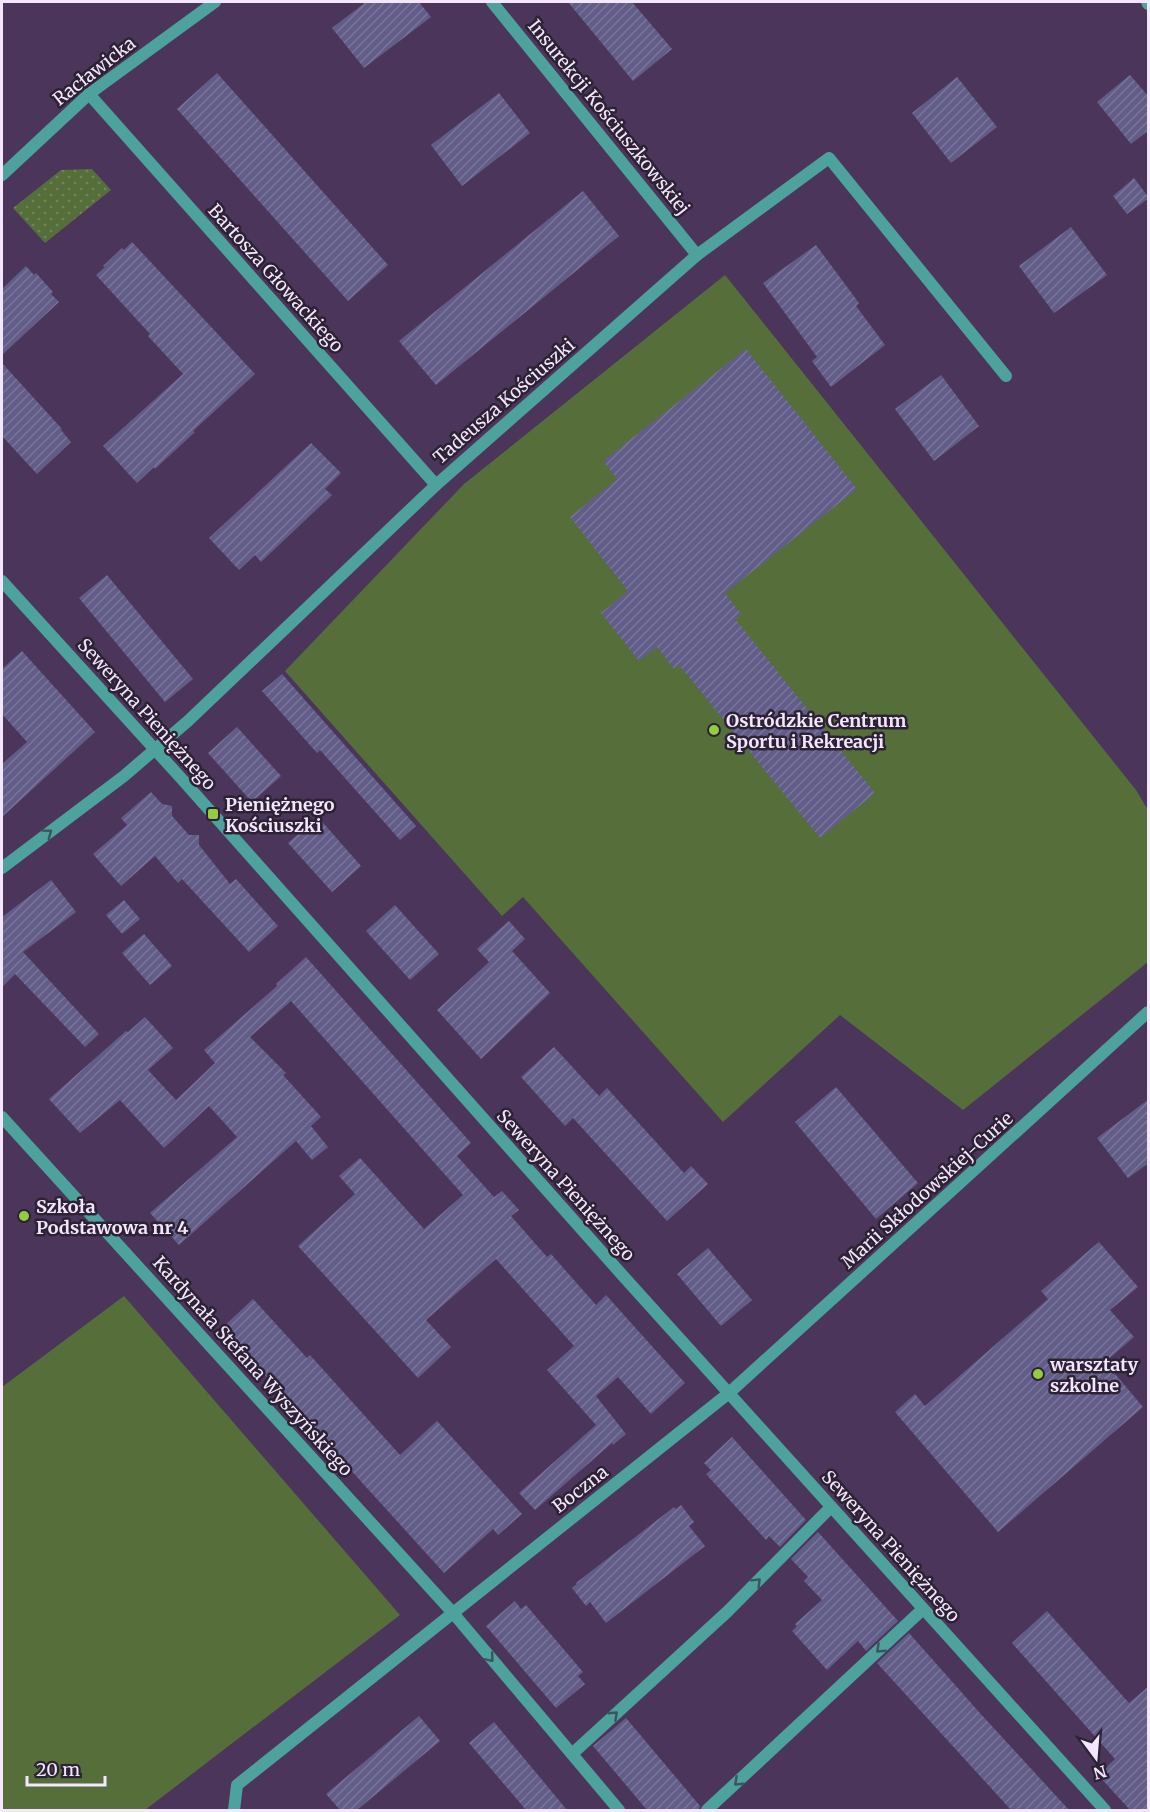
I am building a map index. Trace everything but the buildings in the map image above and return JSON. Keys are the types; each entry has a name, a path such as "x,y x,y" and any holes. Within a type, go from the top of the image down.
{"street":[{"name":"Racławicka","path":"2,175 88,94 215,2"},
{"name":"Insurekcji Kościuszkowskiej","path":"492,2 697,255"},
{"name":"Bartosza Głowackiego","path":"88,94 436,485"},
{"name":"Tadeusza Kościuszki","path":"2,868 124,776 188,721 436,485 697,255 829,158 1006,376"},
{"name":"Seweryna Pieniężnego","path":"2,581 1105,1810"},
{"name":"Marii Skłodowskiej-Curie","path":"729,1393 1149,1012"},
{"name":"Kardynała Stefana Wyszyńskiego","path":"2,1117 453,1613 619,1810"},
{"name":"Boczna","path":"453,1613 729,1393"},
{"path":"572,1755 727,1612 831,1507"},
{"path":"707,1810 923,1609"},
{"path":"234,1810 237,1785 453,1613"}],"green space":[{"path":"92,169 111,190 45,243 13,208 61,170"},
{"name":"Ostródzkie Centrum Sportu i Rekreacji","path":"725,275 1136,790 1148,810 1148,962 963,1110 840,1015 723,1122 523,897 502,916 285,671 464,484"},
{"path":"124,1296 400,1615 145,1810 2,1810 2,1387"}],"place":[{"name":"Ostródzkie Centrum Sportu i Rekreacji","path":"714,730"},
{"name":"Pieniężnego Kościuszki","path":"213,814"},
{"name":"Szkoła Podstawowa nr 4","path":"24,1216"},
{"name":"warsztaty szkolne","path":"1038,1374"}]}
